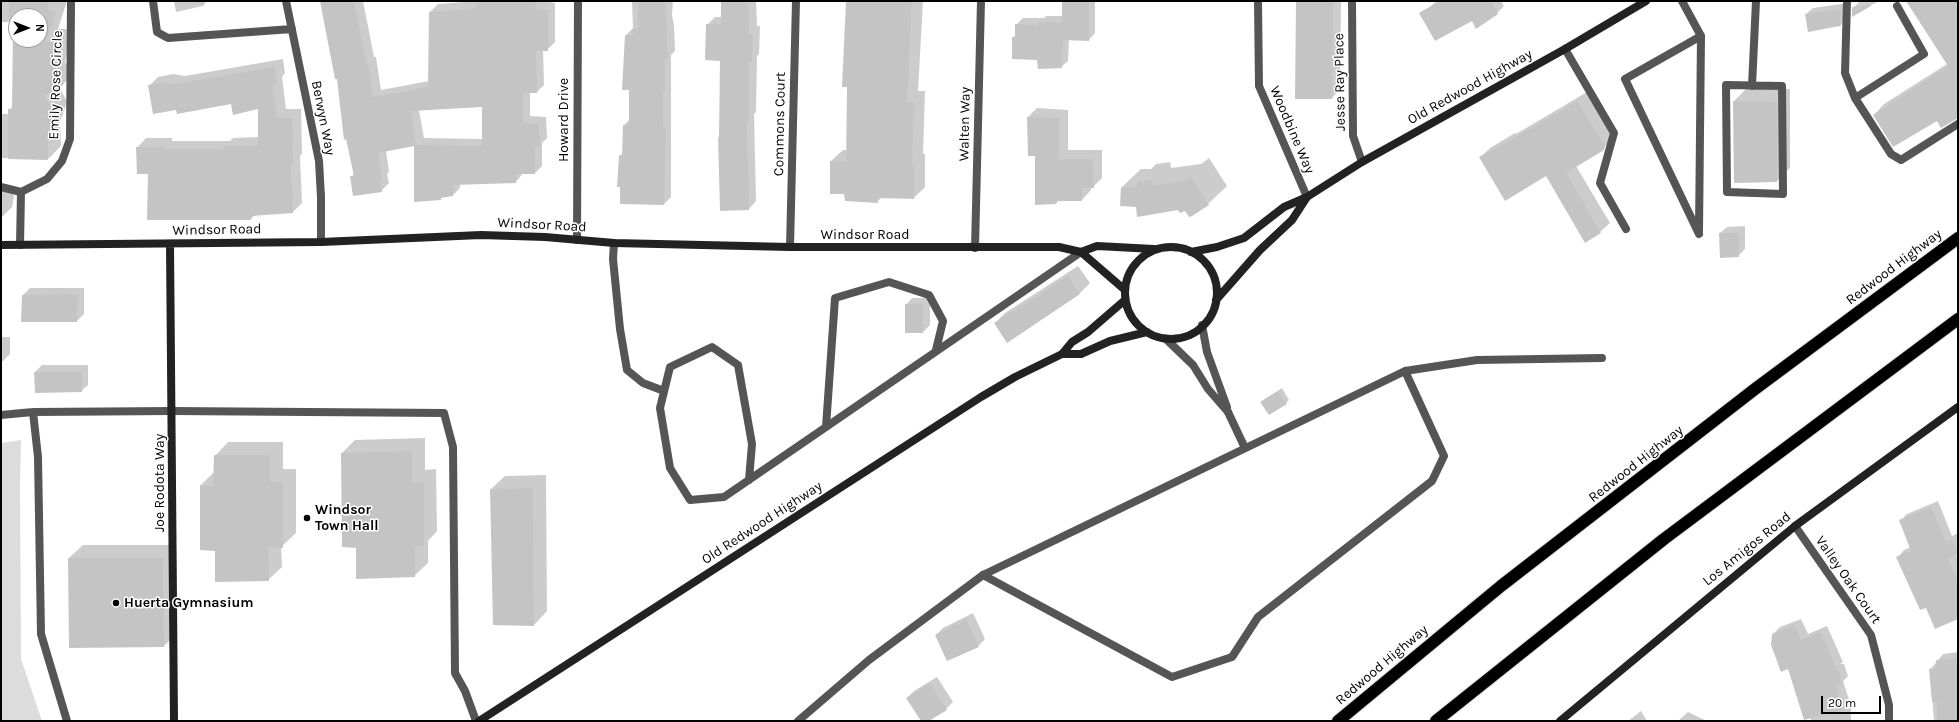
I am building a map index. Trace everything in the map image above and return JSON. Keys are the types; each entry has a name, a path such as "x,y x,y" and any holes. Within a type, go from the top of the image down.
{"highway":[{"name":"Redwood Highway","path":"1338,721 1501,586 1755,389 1958,238"},
{"path":"1436,721 1664,539 1958,319"}],"main road":[{"name":"Old Redwood Highway","path":"1192,252 1217,247 1244,238 1284,207 1307,197 1362,162 1565,49 1646,1"},
{"name":"Old Redwood Highway","path":"1216,300 1260,250 1292,220 1307,197"},
{"name":"Windsor Road","path":"1,246 321,242 481,235 545,237 614,243 790,247 1059,247 1081,252 1125,290"},
{"name":"Joe Rodota Way","path":"170,244 174,721"},
{"name":"Windsor Road","path":"1081,252 1097,246 1155,250"},
{"path":"1167,247 1180,247 1192,252 1203,260 1212,272 1216,285 1216,300 1213,312 1195,332 1181,338 1166,339 1147,332 1137,324 1129,312 1125,300 1125,290 1128,277 1134,265 1143,256 1155,250 1167,247"},
{"name":"Old Redwood Highway","path":"478,721 981,397 1015,377 1062,354 1072,342 1088,332 1125,300"},
{"name":"Old Redwood Highway","path":"1062,354 1081,354 1110,341 1147,332"},
{"name":"Los Amigos Road","path":"1560,721 1795,526 1958,406"}],"street":[{"name":"Emily Rose Circle","path":"21,192 47,179 62,161 70,138 71,1"},
{"path":"153,1 157,32 168,38 292,29"},
{"name":"Berwyn Way","path":"286,1 319,161 321,242"},
{"name":"Howard Drive","path":"577,240 578,1"},
{"name":"Commons Court","path":"790,247 796,1"},
{"name":"Walten Way","path":"975,248 981,1"},
{"name":"Woodbine Way","path":"1258,1 1260,86 1307,197"},
{"name":"Jesse Ray Place","path":"1352,1 1353,136 1362,162"},
{"path":"1682,1 1701,36 1699,234 1625,79 1701,36"},
{"path":"1752,86 1756,1"},
{"path":"1847,1 1845,73 1855,98 1891,154 1901,160 1958,124"},
{"path":"1855,98 1924,54 1897,6"},
{"path":"1565,49 1614,133 1600,183 1626,229"},
{"path":"1726,85 1752,86 1782,86 1783,194 1727,192 1726,85"},
{"path":"1,187 21,192 20,245"},
{"path":"614,243 613,259 619,321 627,370 643,383 664,391"},
{"path":"749,480 752,444 738,365 712,347 670,367 660,408 670,468 690,500 724,497 749,480 826,427 936,350 1081,252"},
{"path":"826,427 835,298 889,282 929,295 943,321 936,350"},
{"path":"1202,325 1207,352 1228,412 1245,448"},
{"path":"1166,339 1193,365 1208,389 1228,412"},
{"path":"798,721 869,660 982,575 1406,371 1477,360 1602,358"},
{"path":"982,575 1172,678 1232,657 1258,617 1432,481 1444,456 1406,371"},
{"path":"1,414 33,412 172,411 444,413 453,447 455,673 465,691 478,721"},
{"path":"33,412 38,457 41,634 67,721"},
{"name":"Valley Oak Court","path":"1795,526 1871,635 1889,705 1889,721"}],"shaded area":[{"path":"21,440 21,659 42,721 1,721 1,443"}],"building":[{"path":"9,1 48,1 48,8 9,8"},
{"path":"320,1 349,1 350,4 354,3 367,64 368,63 373,97 428,87 429,12 476,9 476,1 536,1 535,9 548,10 548,51 536,51 537,93 523,93 523,123 539,124 540,147 535,147 535,174 516,174 516,183 453,185 453,196 441,198 441,200 414,202 414,146 378,153 382,180 380,181 382,192 353,196 350,176 354,176 346,139 344,140 337,79 335,79","holes":["482,107 482,146 416,145 411,111"]},
{"path":"638,1 665,1 668,59 665,59 665,91 663,91 663,127 666,127 664,205 620,204 620,187 617,187 619,155 622,156 623,125 629,125 629,90 622,90 625,35 633,35 632,29 638,29"},
{"path":"721,1 748,1 749,34 753,34 752,62 749,62 749,121 747,121 749,210 720,211 718,137 720,61 705,60 706,24 721,24"},
{"path":"846,1 912,1 907,102 914,102 912,165 914,165 914,199 878,198 878,203 845,201 844,194 830,194 830,161 846,162 847,87 842,87"},
{"path":"1062,1 1089,1 1089,41 1063,40 1062,68 1038,69 1037,60 1012,59 1012,37 1015,37 1015,24 1038,25 1038,22 1062,22"},
{"path":"1296,1 1333,1 1332,99 1295,99"},
{"path":"1440,1 1491,1 1498,14 1476,29 1472,21 1435,41 1419,13"},
{"path":"1906,1 1958,1 1958,118 1941,128 1937,121 1893,147 1873,115 1948,66"},
{"path":"1871,6 1852,17 1852,7"},
{"path":"1841,9 1840,26 1808,32 1805,14"},
{"path":"48,10 56,11 48,36"},
{"path":"48,42 55,42 57,53 52,76 57,76 57,92 44,95 55,115 48,135 48,160 8,159 8,109 12,109 13,48 48,48"},
{"path":"274,67 277,83 272,84 277,118 292,118 293,165 291,165 293,213 251,216 251,220 147,220 148,174 137,174 136,147 164,147 163,149 223,149 223,146 258,146 258,109 233,115 231,104 177,114 176,110 153,114 148,85 163,83 175,84"},
{"path":"1577,101 1605,146 1604,150 1566,173 1601,233 1585,243 1546,176 1505,201 1479,157 1506,143"},
{"path":"1733,101 1777,102 1777,182 1734,183"},
{"path":"1027,117 1059,118 1059,159 1093,159 1094,188 1082,188 1082,201 1057,201 1056,204 1035,205 1035,156 1028,156"},
{"path":"1190,176 1209,205 1192,216 1189,217 1185,211 1180,213 1178,210 1137,217 1136,207 1120,206 1121,187 1137,187 1137,182 1152,180 1153,185 1182,182"},
{"path":"1719,233 1738,233 1739,257 1720,258"},
{"path":"1068,276 1080,294 1007,343 994,323"},
{"path":"78,294 77,322 21,322 22,295"},
{"path":"905,304 923,304 923,333 905,333"},
{"path":"34,372 82,372 82,392 35,393"},
{"path":"1278,391 1287,404 1269,415 1260,402"},
{"path":"412,451 412,483 424,482 424,546 415,546 415,577 356,579 356,548 342,547 341,453"},
{"path":"214,455 270,455 270,482 283,482 283,548 268,547 269,581 215,582 215,551 200,550 200,485 213,486"},
{"path":"533,488 534,626 493,625 490,489"},
{"path":"1931,507 1946,542 1952,539 1958,552 1958,554 1948,558 1958,581 1958,619 1935,629 1926,608 1920,610 1896,557 1911,551 1899,520"},
{"name":"Huerta Gymnasium","path":"68,558 163,558 164,647 69,648"},
{"path":"966,619 979,647 947,661 935,635"},
{"path":"1794,625 1801,640 1820,632 1837,669 1834,670 1838,670 1842,684 1836,687 1843,710 1804,720 1788,669 1781,672 1771,645 1772,634"},
{"path":"1958,658 1958,721 1937,721 1937,702 1932,702 1929,669 1937,668 1936,660"},
{"path":"930,683 947,710 929,721 921,721 906,698"}],"place":[{"name":"Windsor Town Hall","path":"307,518"},
{"name":"Huerta Gymnasium","path":"116,603"}]}
